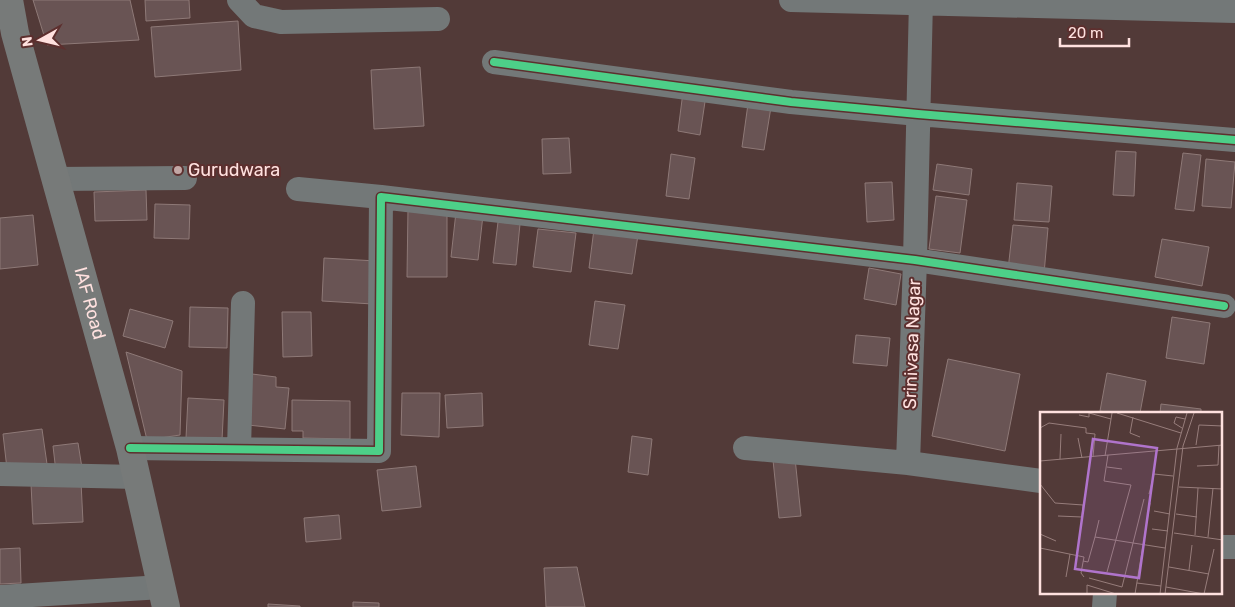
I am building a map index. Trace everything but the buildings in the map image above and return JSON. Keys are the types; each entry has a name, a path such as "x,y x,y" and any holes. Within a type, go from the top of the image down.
{"street":[{"name":"IAF Road","path":"9,0 15,33 54,179 130,448 164,597"},
{"path":"239,0 254,16 282,22 438,19"},
{"path":"791,0 1235,11"},
{"name":"Srinivasa Nagar","path":"908,463 921,2"},
{"path":"494,62 791,102 1235,140"},
{"path":"54,179 185,178"},
{"path":"298,188 915,260 1224,306"},
{"path":"130,448 379,450 381,197"},
{"path":"239,449 243,303"},
{"path":"745,448 908,463 1040,481"},
{"path":"0,474 137,477"},
{"path":"1222,546 1235,547"},
{"path":"1104,607 1105,594"},
{"path":"0,597 164,597"}],"cycle path":[{"path":"494,62 791,102 1235,140"},
{"path":"130,448 379,451 381,197 915,260 1224,306"}],"place":[{"name":"Gurudwara","path":"178,170"}]}
